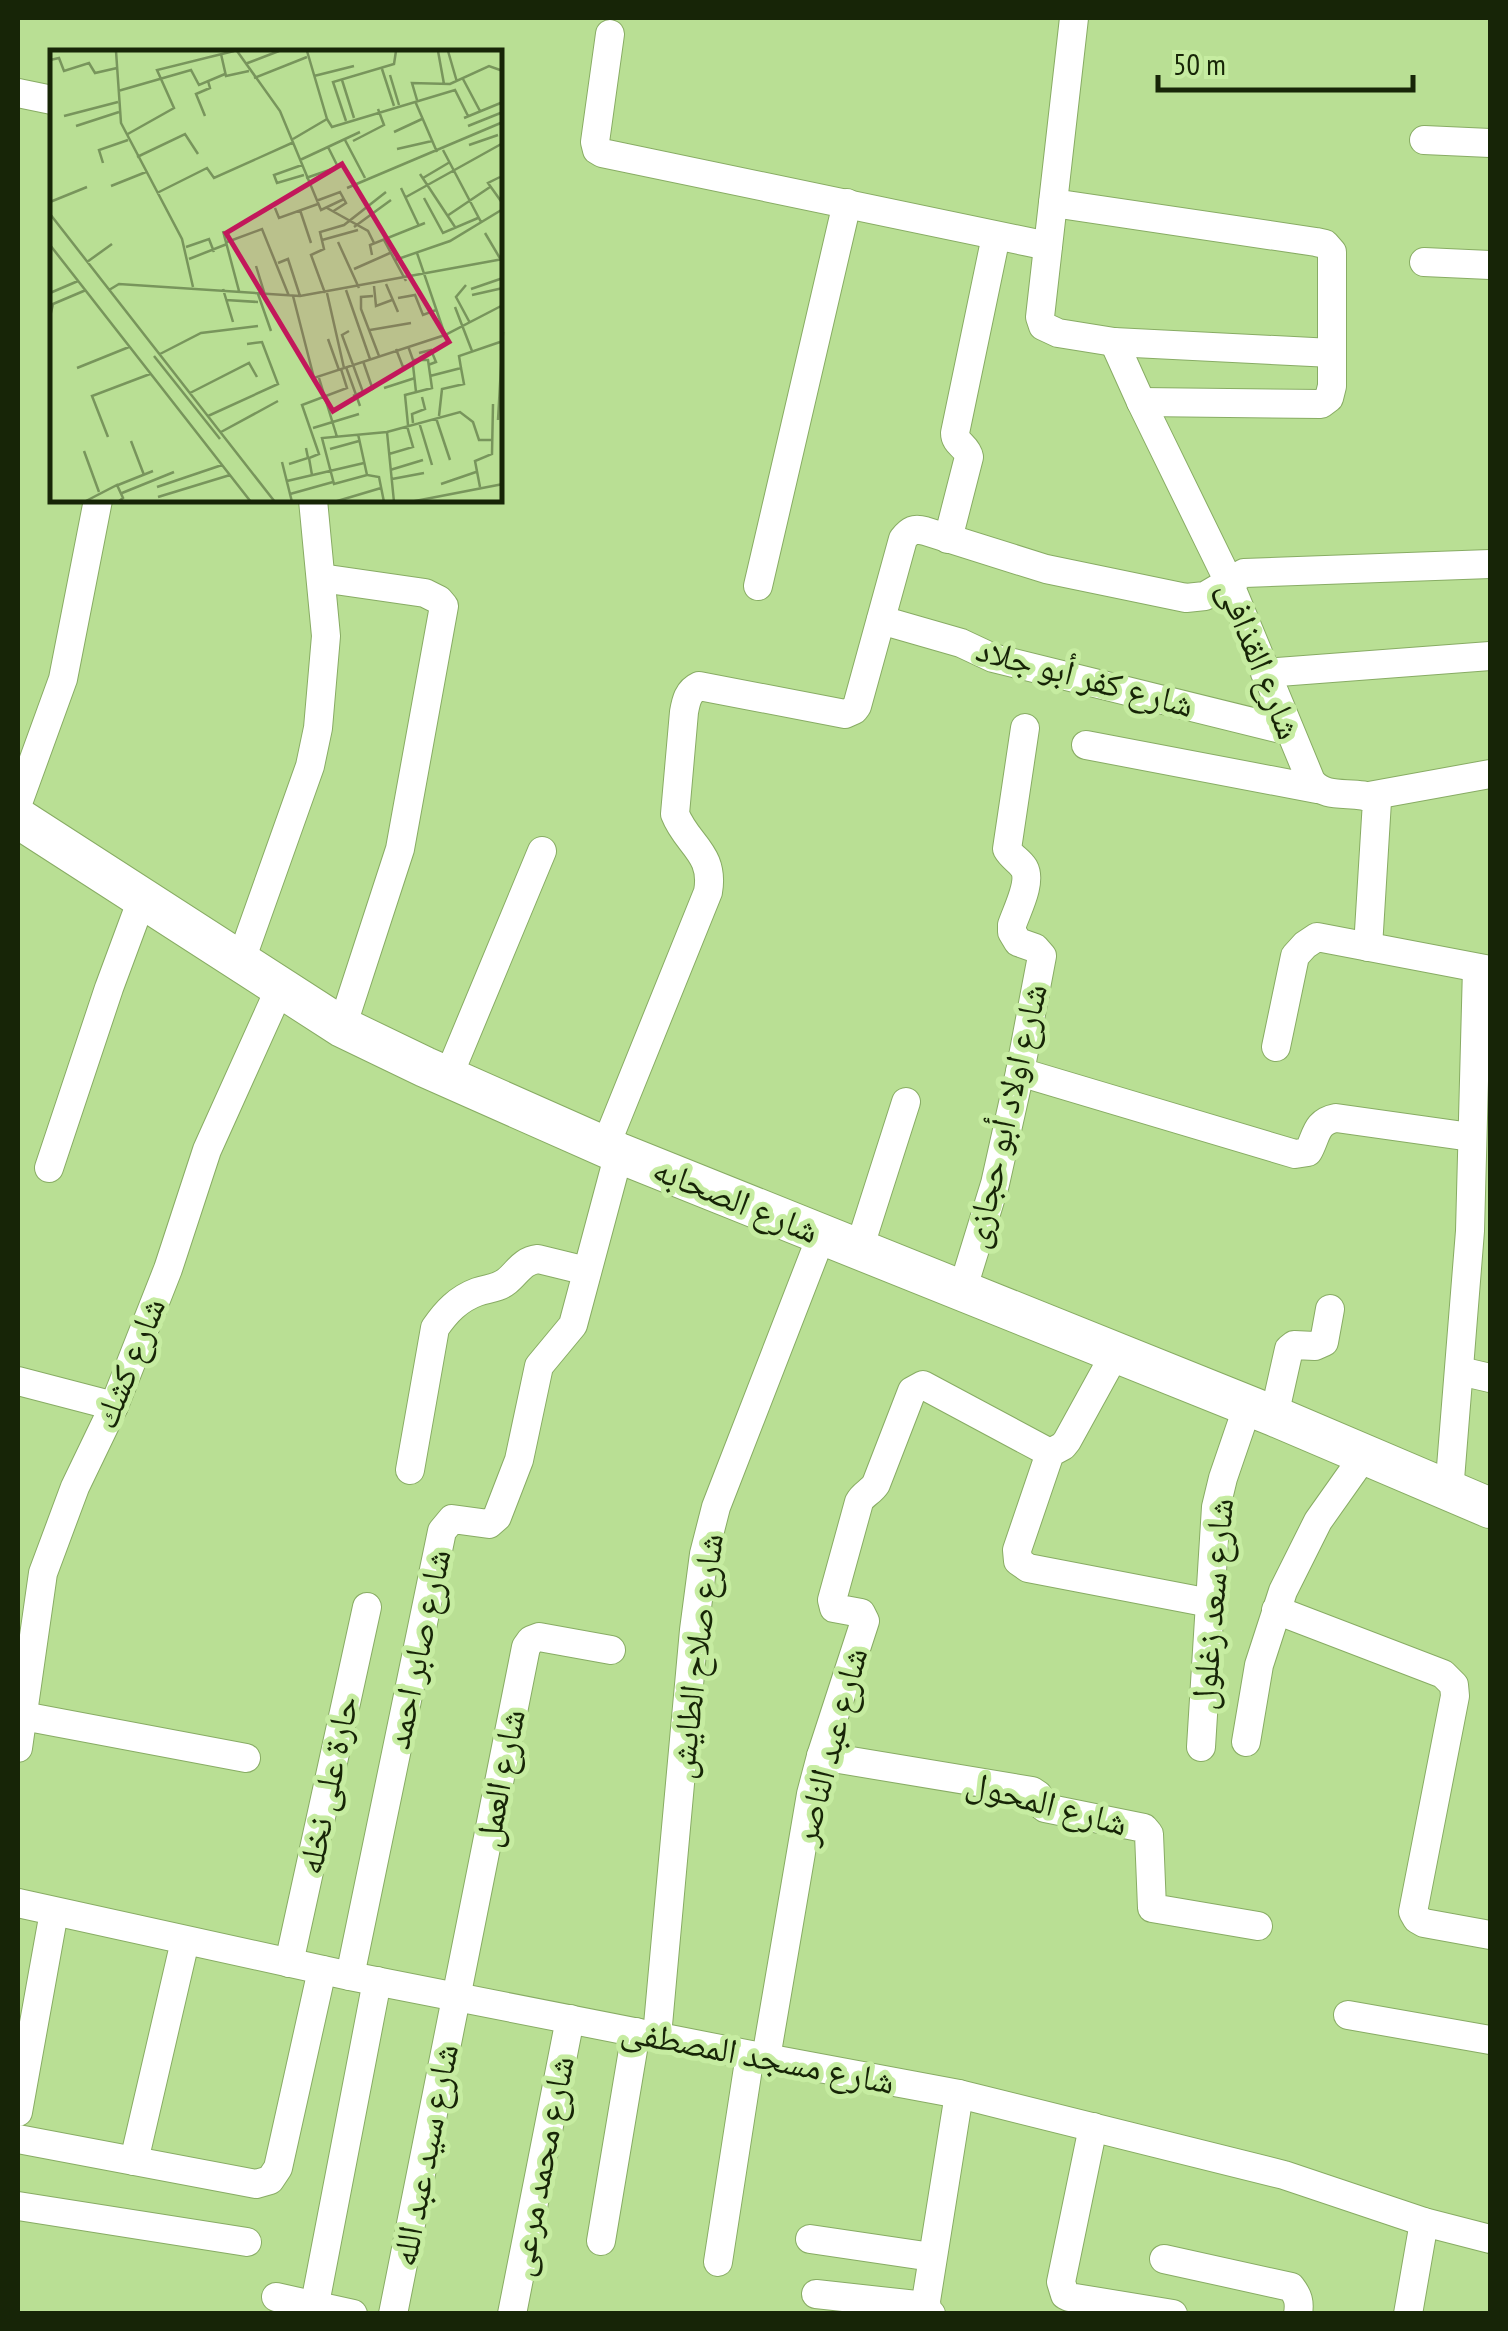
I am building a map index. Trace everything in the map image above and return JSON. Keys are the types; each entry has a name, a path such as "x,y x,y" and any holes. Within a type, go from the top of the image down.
{"street":[{"path":"1074,18 1040,317 1045,328 1114,342 1332,352"},
{"path":"610,34 595,142 602,154 1048,246"},
{"path":"18,93 50,100"},
{"path":"1424,140 1490,144"},
{"path":"1053,202 1325,244 1332,252 1329,398 1321,404 1140,402"},
{"path":"758,586 847,203"},
{"path":"948,539 969,458 968,450 954,433 996,236"},
{"path":"1424,262 1490,265"},
{"name":"شارع القذافى","path":"1114,342 1228,580 1316,788"},
{"path":"18,819 63,679 98,502"},
{"path":"240,963 310,766 318,728 326,636 313,502"},
{"path":"881,620 903,540 916,529 1046,568 1186,598 1206,596 1244,574 1490,564"},
{"path":"321,578 425,593 444,606 400,848 342,1026"},
{"name":"شارع كفر أبو جلاد","path":"881,620 971,647 993,658 1289,731"},
{"name":"شارع صابر احمد","path":"364,1978 442,1531 452,1519 489,1524 497,1516 519,1460 539,1366 573,1325 612,1150 708,892 709,866 675,814 687,698 692,689 712,687 850,712 857,706 881,620"},
{"path":"1265,673 1490,656"},
{"name":"شارع اولاد أبو حجازى","path":"962,1291 995,1184 1042,956 1036,948 1018,942 1012,932 1026,879 1024,867 1008,849 1026,728"},
{"path":"1086,746 1328,793 1374,797 1378,805 1368,946"},
{"path":"1369,796 1490,774"},
{"name":"شارع الصحابه","path":"18,819 342,1026 448,1077 612,1150 1261,1411 1490,1508"},
{"path":"448,1077 542,851"},
{"path":"49,1168 102,1006 142,900"},
{"path":"1276,1047 1295,956 1317,937 1484,969 1478,1131 1480,1234 1460,1371 1449,1492"},
{"name":"شارع كشك","path":"18,1748 44,1572 75,1487 114,1406 168,1269 208,1150 280,988"},
{"path":"1020,1072 1296,1154 1308,1152 1319,1126 1336,1118 1478,1131"},
{"name":"شارع صلاح الطايش","path":"601,2241 646,2034 704,1554 716,1507 906,1102"},
{"path":"410,1470 435,1328 446,1312 460,1300 496,1288 531,1260 587,1271"},
{"name":"شارع سعد زغلول","path":"1202,1747 1216,1507 1227,1465 1261,1411 1289,1349 1324,1342 1330,1308"},
{"path":"1116,1352 1064,1446 1050,1452 1016,1550 1018,1560 1028,1568 1210,1604"},
{"path":"1460,1371 1490,1378"},
{"path":"18,1381 114,1406"},
{"name":"شارع عبد الناصر","path":"718,2262 821,1756 865,1621 861,1613 834,1608 832,1600 859,1502 876,1484 916,1387 928,1386 1050,1452"},
{"path":"1246,1742 1259,1665 1283,1591 1318,1521 1364,1456"},
{"name":"حارة على نخله","path":"289,1963 366,1606"},
{"path":"1276,1610 1444,1674 1454,1685 1413,1912 1424,1923 1490,1935"},
{"name":"شارع العمل","path":"456,1996 528,1643 539,1637 611,1650"},
{"path":"23,1716 246,1758"},
{"name":"شارع المحول","path":"821,1756 1032,1791 1045,1808 1144,1828 1149,1834 1152,1908 1258,1926"},
{"name":"شارع مسجد المصطفى","path":"18,1903 322,1970 959,2094 1284,2175 1424,2222 1490,2239"},
{"path":"18,2112 54,1912"},
{"path":"134,2161 185,1941"},
{"path":"18,2139 256,2184 270,2180 278,2168 322,1970"},
{"path":"314,2309 364,1978"},
{"name":"شارع سيد عبد الله","path":"393,2314 456,1996"},
{"path":"1348,2015 1490,2040"},
{"name":"شارع محمد مرعى","path":"512,2314 570,2019"},
{"path":"816,2294 928,2310 932,2257 959,2094"},
{"path":"1094,2127 1062,2290 1069,2297 1172,2314"},
{"path":"18,2206 247,2242"},
{"path":"1408,2314 1424,2222"},
{"path":"810,2239 932,2257"},
{"path":"1164,2259 1291,2287 1298,2294 1298,2314"},
{"path":"276,2297 314,2309 352,2314"}]}
